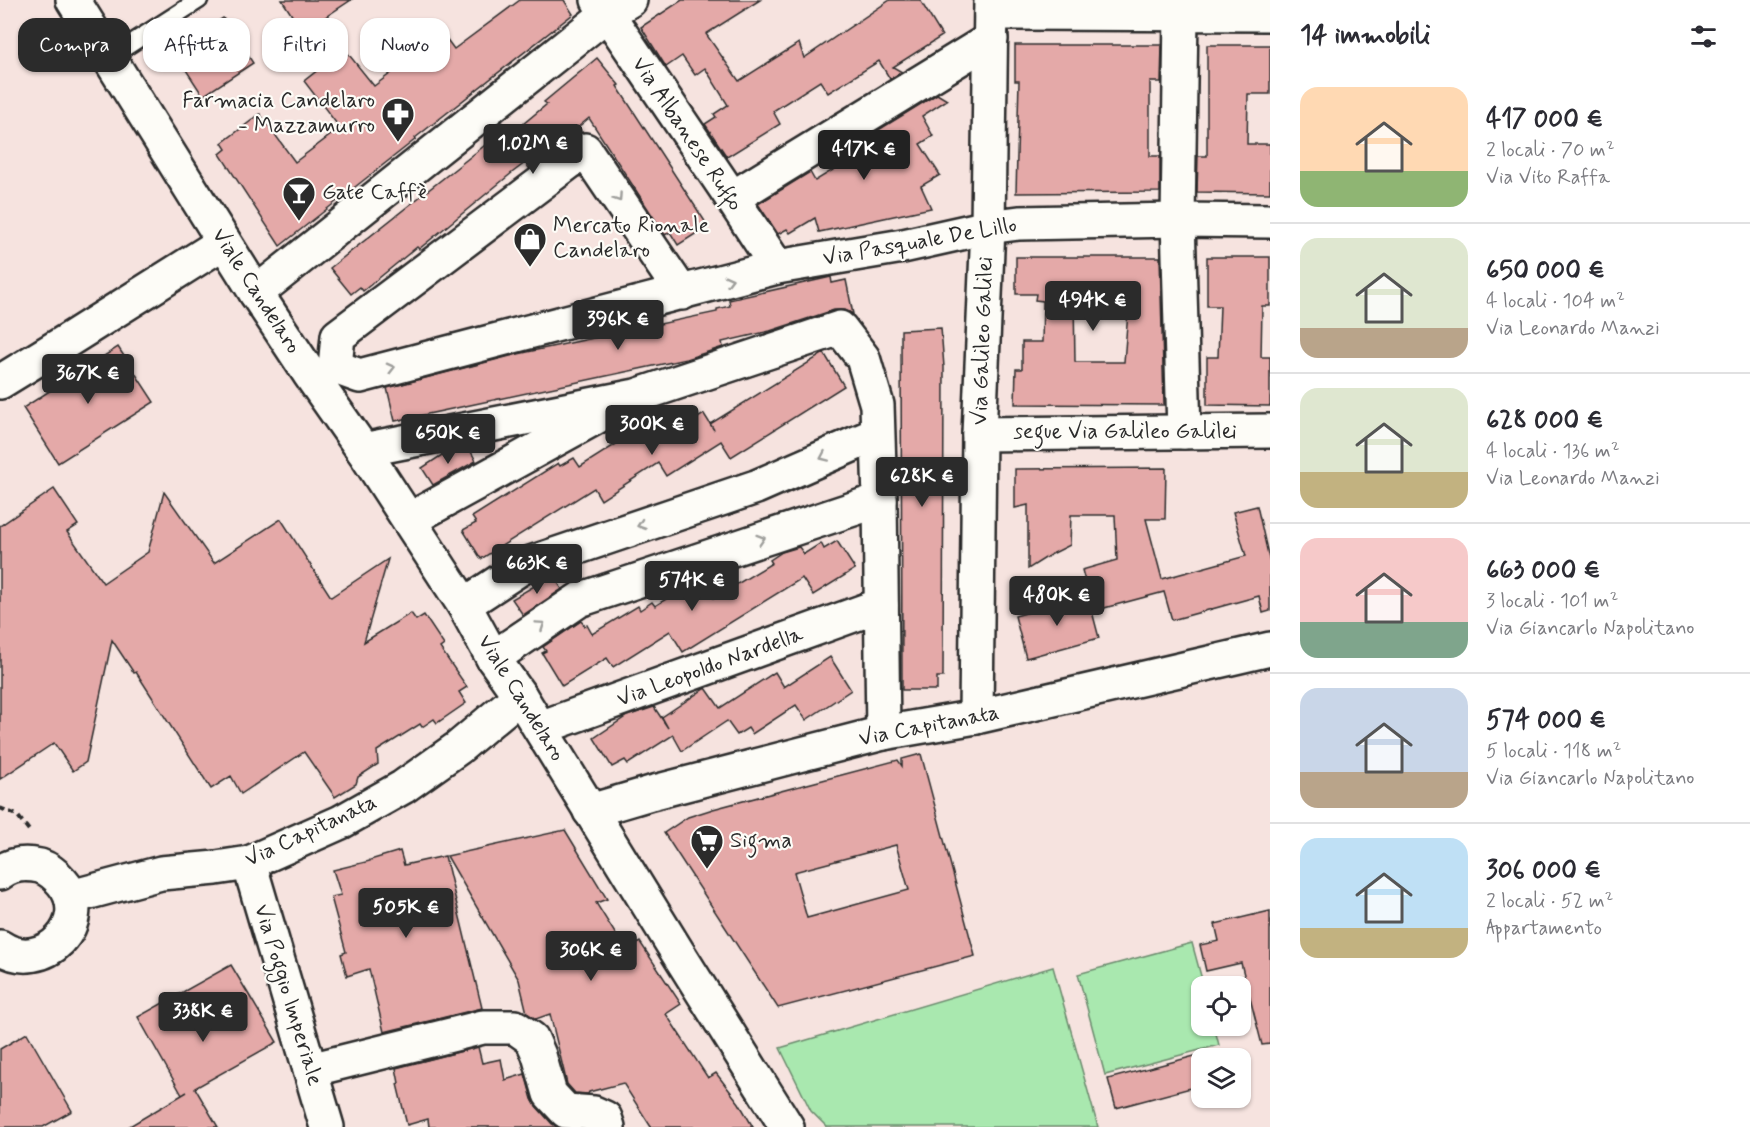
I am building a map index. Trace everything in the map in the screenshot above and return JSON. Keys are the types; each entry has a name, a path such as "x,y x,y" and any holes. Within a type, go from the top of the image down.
{"street":[{"name":"Viale Candelaro","path":"73,0 85,18"},
{"name":"Via Albanese Ruffo","path":"612,5 777,267"},
{"path":"256,293 612,5"},
{"path":"732,198 991,18 1181,21 1270,14"},
{"name":"Via Galileo Galilei","path":"976,717 979,434 988,227 991,18"},
{"path":"1181,21 1178,220 1184,432"},
{"name":"Viale Candelaro","path":"119,72 256,293 322,370 363,450 464,605 493,658 520,696 788,1127"},
{"path":"322,370 338,336 585,150 682,293"},
{"name":"Via Pasquale De Lillo","path":"322,370 360,376 777,267 903,246 988,227 1019,223 1270,221"},
{"path":"0,382 224,242"},
{"path":"363,450 636,396 840,328 863,358 877,405 883,733"},
{"path":"409,520 636,396"},
{"name":"segue Via Galileo Galilei","path":"979,434 1270,431"},
{"path":"464,605 525,565 756,487 878,434"},
{"path":"493,658 579,600 880,500"},
{"name":"Via Leopoldo Nardella","path":"540,728 881,605"},
{"name":"Via Capitanata","path":"590,811 883,733 976,717 1270,649"},
{"name":"Via Capitanata","path":"70,897 161,873 249,863 342,822 403,787 458,748 520,696"},
{"path":"1,863 31,864 44,867 56,874 65,885 73,911 64,936 54,947 29,956 1,950"},
{"name":"Via Poggio Imperiale","path":"249,863 327,1127"},
{"path":"310,1070 483,1027 515,1027 532,1040 550,1094 566,1111 594,1113 605,1118 608,1127"}],"lane":[{"path":"131,44 199,0"}],"path":[{"path":"0,808 17,815 36,839"}],"green space":[{"path":"1192,943 1201,976 1191,976 1191,1036 1217,1036 1219,1045 1191,1048 1191,1052 1105,1075 1078,974"},
{"path":"1053,967 1098,1127 827,1127 811,1111 780,1048"}],"building":[{"path":"282,0 351,0 324,18 294,18"},
{"path":"520,0 564,0 573,14 280,246 220,154 226,149 222,143 260,114 295,162 340,128 304,81 315,72 348,72 348,54 360,69 360,72 363,72 374,86 393,72 450,72 450,44 454,49"},
{"path":"682,0 760,0 706,34 739,81 799,43 804,58 890,0 920,0 942,36 893,67 902,72 890,79 879,61 828,93 820,81 773,111 780,124 727,157 705,124 716,117 714,114 728,105 705,68 695,75 682,56 666,67 641,27"},
{"path":"1015,45 1162,45 1161,82 1150,82 1150,156 1160,156 1160,192 1016,193 1019,81 1015,81"},
{"path":"1207,45 1270,45 1270,94 1248,94 1247,144 1270,144 1270,193 1197,192 1198,156 1207,156"},
{"path":"597,58 619,85 617,86 708,226 678,245 670,232 665,235 589,118 529,168 525,163 513,172 419,249 417,247 363,291 360,287 351,294 330,268 489,142 494,148"},
{"path":"187,72 239,72 203,96"},
{"path":"937,94 947,100 922,116 933,136 920,144 940,175 921,186 931,208 819,232 815,218 790,233 787,229 778,234 758,204 810,172 815,181 864,151 859,142"},
{"path":"1016,257 1160,257 1164,405 1015,404 1016,369 1022,369 1022,342 1042,342 1043,301 1035,300 1036,294 1016,294","holes":["1074,300 1129,300 1124,362 1075,362"]},
{"path":"1207,257 1270,257 1270,306 1262,306 1261,357 1270,357 1270,406 1207,405 1207,357 1218,357 1220,306 1207,306"},
{"path":"831,277 832,283 846,280 853,314 845,310 834,310 770,331 722,342 723,347 686,359 395,421 387,388 518,354 717,312 717,309 730,306 729,300"},
{"path":"941,328 944,367 943,677 937,677 937,690 902,690 901,330"},
{"path":"118,347 154,402 58,463 23,408"},
{"path":"824,353 844,386 731,457 721,441 666,476 658,463 601,500 594,488 481,559 463,530 476,523 472,517 558,463 560,466 574,458 580,467 624,439 627,443 640,435 645,443 687,415 691,422 704,414 710,424"},
{"path":"469,448 476,461 433,485 422,468 445,453"},
{"path":"1166,468 1165,519 1146,519 1162,579 1246,556 1233,512 1257,506 1270,563 1270,611 1263,613 1259,596 1172,620 1164,592 1093,611 1082,570 1117,560 1115,515 1071,515 1070,545 1028,569 1028,505 1015,508 1015,469"},
{"path":"54,489 78,525 67,532 103,583 148,552 164,492 214,563 281,519 331,597 388,559 364,642 411,613 416,620 424,615 444,645 440,648 467,687 459,692 466,703 437,723 434,719 422,727 420,724 377,751 378,764 358,777 356,784 335,797 304,752 241,794 231,776 211,789 136,672 134,673 112,640 86,762 73,771 54,743 0,779 0,526"},
{"path":"837,541 855,569 813,595 802,578 683,652 670,631 613,667 607,658 562,686 542,653 546,651 543,647 581,621 585,626 587,625 592,634 638,606 640,610 652,602 655,606 698,580 714,598 772,563 770,560 782,552 799,547 804,554 821,543 824,549"},
{"path":"553,575 562,589 523,615 512,599"},
{"path":"1088,596 1099,638 1026,658 1015,616"},
{"path":"830,657 851,690 806,720 796,705 752,734 748,728 737,735 727,721 682,751 673,735 628,764 625,760 612,767 594,738 627,716 654,707 668,728 662,717 706,688 720,708 775,672 784,687"},
{"path":"921,754 975,956 778,1008 664,833 688,817 713,809 898,760 902,766 902,759","holes":["896,845 909,890 807,918 794,872"]},
{"path":"565,830 607,899 596,903 626,951 640,942 681,1004 666,1014 708,1078 716,1073 739,1103 753,1127 651,1127 623,1083 588,1094 575,1093 567,1084 550,1014 536,1019 527,1013 519,980 447,856"},
{"path":"400,851 404,865 445,856 482,1008 384,1032 369,969 347,976 341,954 346,952 331,897 341,895 333,870"},
{"path":"1270,911 1270,1044 1262,1045 1251,1002 1251,976 1244,976 1241,963 1206,971 1200,945 1219,941 1215,924"},
{"path":"231,965 277,1042 195,1088 218,1127 128,1127 182,1095 138,1017"},
{"path":"27,1033 72,1111 43,1127 0,1127 0,1049"},
{"path":"478,1047 482,1063 501,1059 505,1080 525,1074 536,1106 552,1124 559,1127 429,1127 428,1119 407,1125 397,1084 399,1083 396,1068"},
{"path":"1191,1057 1191,1088 1116,1108 1108,1079"}],"place":[{"name":"Farmacia Candelaro - Mazzamurro","path":"398,143"},
{"name":"Gate Caffè","path":"299,222"},
{"name":"Mercato Rionale Candelaro","path":"530,268"},
{"name":"Sigma","path":"707,870"}]}
